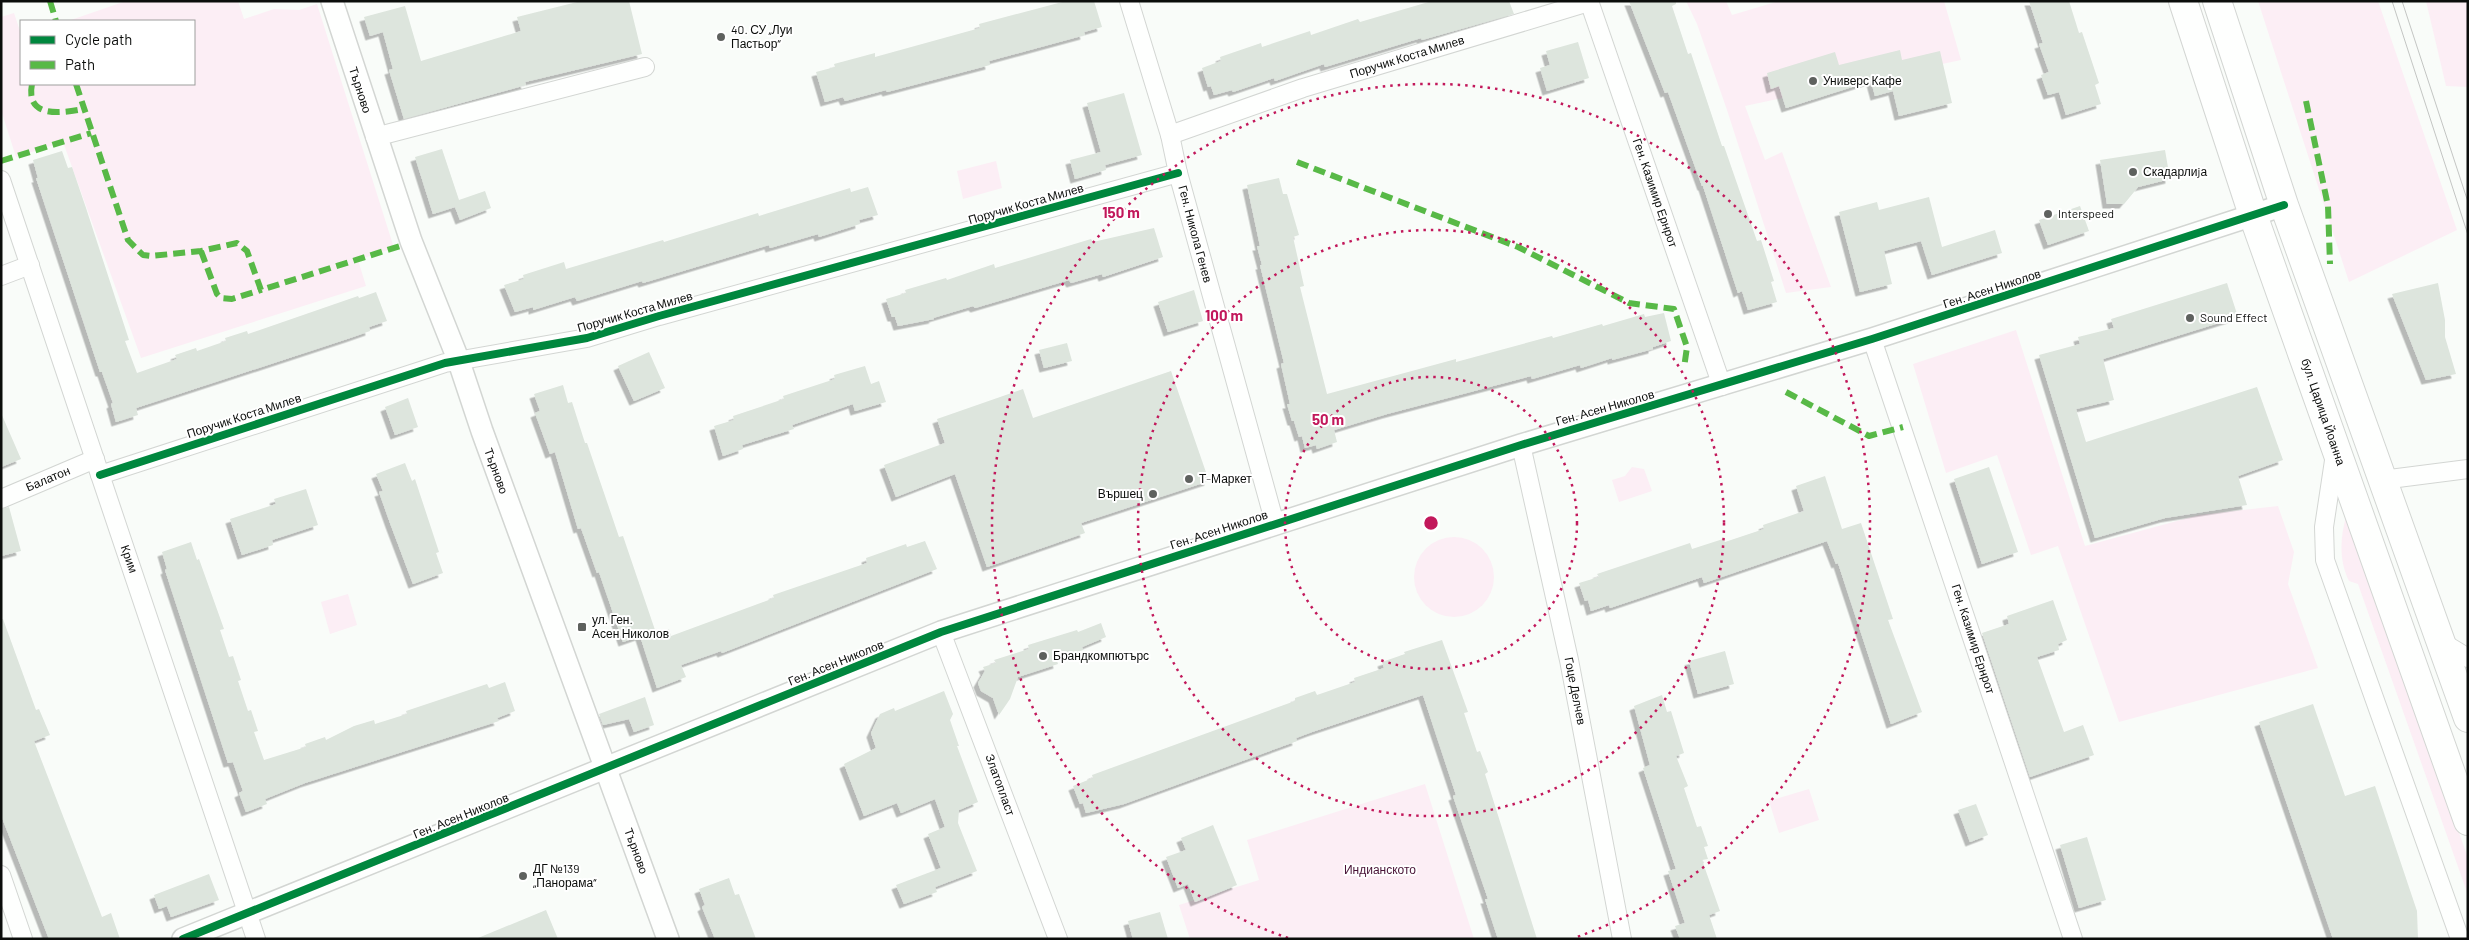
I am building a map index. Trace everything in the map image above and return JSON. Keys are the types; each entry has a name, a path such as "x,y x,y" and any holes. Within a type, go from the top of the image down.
{"main road":[{"name":"бул. Царица Йоанна","path":"2183,1 2253,214 2468,822"},
{"path":"2217,1 2284,205 2468,718"}],"street":[{"name":"Търново","path":"332,1 375,137 411,241 458,360 605,770 668,939"},
{"name":"Ген. Никола Генев","path":"1129,1 1170,135 1178,173 1274,524"},
{"name":"Поручик Коста Милев","path":"1170,135 1303,88 1589,1"},
{"name":"Ген. Казимир Ернрот","path":"1589,1 1722,386"},
{"path":"375,137 645,67"},
{"name":"Поручик Коста Милев","path":"98,467 458,360 586,338 659,316 1178,173"},
{"name":"Крим","path":"1,180 256,939"},
{"name":"Ген. Асен Николов","path":"183,939 605,770 941,632 1521,445 1722,386 1872,339 2284,205"},
{"path":"1,276 30,265"},
{"name":"Ген. Казимир Ернрот","path":"1872,339 2073,939"},
{"name":"Гоце Делчев","path":"1521,445 1569,660 1622,939"},
{"path":"2336,449 2324,527 2325,560 2460,939"},
{"name":"Балатон","path":"1,499 98,467"},
{"path":"2382,480 2468,469"},
{"name":"Златопласт","path":"941,632 1058,939"},
{"path":"2440,641 2468,658"},
{"path":"1,875 23,939"}],"green space":[{"path":"126,1 238,1 244,19 274,9 299,10 317,4 394,248 358,260 366,286 141,358 63,142 16,157 1,110 1,17 14,13 20,31 20,85 195,85 195,20 71,20"},
{"path":"1686,1 1726,1 1732,15 1779,1 1944,1 1961,60 1745,106 1765,160 1782,152 1831,287 1786,293 1727,110 1697,24"},
{"path":"2258,1 2378,1 2457,230 2349,282"},
{"path":"2426,1 2468,1 2468,87 2446,86"},
{"path":"996,161 1002,188 963,199 957,171"},
{"path":"2016,330 2085,546 2199,515 2278,506 2294,552 2288,584 2318,668 2119,722 2058,546 2031,555 1997,455 1946,473 1913,364"},
{"path":"1632,467 1644,469 1652,491 1619,502 1612,480 1625,476"},
{"path":"2346,517 2468,858 2468,895 2358,584 2349,581 2343,566 2342,549"},
{"path":"1454,537 1469,540 1482,549 1491,562 1494,577 1491,592 1482,605 1469,614 1454,617 1439,614 1426,605 1417,592 1414,577 1417,562 1426,549 1439,540"},
{"path":"348,594 357,625 330,634 321,602"},
{"name":"Индианското","path":"1425,784 1474,939 1190,939 1179,905 1259,880 1247,840"},
{"path":"1809,789 1819,820 1779,833 1769,801"}],"building":[{"path":"581,1 629,1 642,54 525,82 526,85 404,119 389,70 393,69 383,32 370,36 364,17 405,6 421,61 521,31 517,17"},
{"path":"1066,1 1094,1 1102,27 1084,32 1085,35 989,61 990,65 887,92 886,90 845,101 843,97 825,102 816,72 835,67 834,64 875,53 875,57 980,28 979,24"},
{"path":"1432,1 1509,1 1514,14 1422,40 1421,38 1325,67 1324,64 1275,81 1274,78 1233,92 1232,90 1214,95 1211,86 1208,87 1202,68 1221,61 1220,57 1261,43 1262,47 1310,31 1311,35 1358,19 1360,22"},
{"path":"1629,1 1676,1 1676,4 1672,6 1688,54 1691,53 1722,146 1724,146 1757,241 1761,240 1774,281 1771,282 1777,302 1748,310 1742,291 1738,293 1703,186 1668,92 1665,93"},
{"path":"2029,1 2069,1 2079,33 2082,32 2099,83 2095,85 2101,104 2066,115 2059,92 2048,95 2041,75 2049,72 2039,44 2043,43"},
{"path":"1578,42 1589,78 1547,91 1540,68 1550,65 1546,51"},
{"path":"1900,50 1902,60 1940,51 1952,103 1899,116 1893,91 1875,96 1871,81 1786,108 1779,86 1771,89 1767,73 1835,52 1839,65"},
{"path":"1124,93 1142,155 1105,165 1106,170 1075,179 1070,160 1101,152 1087,103"},
{"path":"442,149 459,200 485,191 491,208 460,220 455,207 433,214 415,157"},
{"path":"2165,150 2170,179 2138,187 2124,204 2107,204 2100,160"},
{"path":"62,151 68,168 72,167 86,208 129,340 125,341 137,373 177,359 175,355 196,348 197,351 226,341 225,338 247,331 248,334 358,296 359,298 376,292 387,321 369,327 370,331 350,338 136,408 138,415 116,422 111,404 113,403 102,372 100,372 36,178 38,178 33,160"},
{"path":"1279,178 1283,194 1287,194 1299,235 1293,237 1304,286 1300,287 1327,394 1456,359 1456,362 1644,314 1645,317 1664,313 1671,341 1653,347 1653,349 1612,360 1612,358 1581,368 1580,365 1532,379 1531,376 1387,414 1334,430 1337,442 1317,449 1316,445 1305,448 1302,436 1299,437 1294,421 1292,421 1287,404 1290,404 1281,364 1284,363 1260,265 1262,265 1257,246 1260,246 1247,185"},
{"path":"868,187 878,215 859,220 860,224 819,237 818,234 770,248 769,245 643,283 642,281 577,301 575,297 533,310 533,307 515,312 504,285 524,279 523,275 564,262 566,269 663,240 664,242 758,213 759,216 850,188 851,192"},
{"path":"1929,197 1942,247 1995,230 2002,253 1932,275 1921,241 1884,251 1892,284 1860,292 1839,212 1877,202 1879,210"},
{"path":"2080,206 2089,231 2048,245 2039,220"},
{"path":"1154,228 1163,257 1103,277 1102,274 1071,283 1069,280 975,308 973,306 934,319 898,326 895,317 892,317 886,299 906,293 905,290 946,278 947,280 994,264 995,268 1091,239 1093,242"},
{"path":"2227,283 2238,317 2103,359 2114,400 2076,409 2086,442 2257,387 2283,460 2238,476 2247,505 2165,518 2095,538 2039,355 2080,344 2078,337 2114,328 2111,319"},
{"path":"2438,283 2445,320 2445,337 2456,374 2426,380 2392,294"},
{"path":"1194,290 1203,321 1168,332 1158,302"},
{"path":"1067,343 1072,361 1044,368 1039,350"},
{"path":"649,352 665,388 634,401 618,366"},
{"path":"865,366 871,384 879,381 886,402 855,411 853,404 792,425 794,429 742,445 743,449 723,456 714,426 734,420 733,416 784,399 783,396 835,379 834,375"},
{"path":"1171,371 1209,481 1081,523 1085,533 987,567 955,474 896,497 884,465 945,443 937,419 1023,389 1033,418"},
{"path":"563,385 568,403 572,402 619,537 623,536 655,630 658,630 660,633 669,629 671,636 774,598 773,595 867,563 866,558 906,544 907,547 925,541 937,569 722,653 721,651 681,665 686,677 657,688 640,636 623,642 599,572 597,573 581,528 578,529 555,452 550,454 535,413 540,411 534,394"},
{"path":"408,398 418,427 395,435 385,407"},
{"path":"1,413 21,459 1,467"},
{"path":"405,463 412,481 415,479 439,552 436,553 443,573 413,584 379,492 383,491 376,474"},
{"path":"1989,467 2018,552 1982,564 1954,479"},
{"path":"1825,476 1842,529 1861,523 1893,619 1888,620 1922,712 1891,724 1838,563 1836,564 1827,541 1704,583 1702,577 1610,608 1609,605 1591,611 1588,600 1585,601 1579,583 1599,577 1597,574 1690,543 1692,549 1723,539 1725,542 1764,529 1763,525 1804,511 1796,486"},
{"path":"306,489 318,525 272,540 273,545 242,555 230,519 276,504 274,499"},
{"path":"9,507 21,551 1,556 1,509"},
{"path":"191,542 224,629 220,630 229,657 233,656 241,680 238,681 248,711 251,710 258,731 254,732 264,760 306,747 305,744 325,737 326,740 354,726 374,720 375,724 407,714 406,711 487,684 489,688 505,682 515,711 497,718 499,721 305,783 265,799 267,804 246,812 239,793 243,791 233,762 228,763 165,570 167,569 162,552"},
{"path":"2053,600 2067,640 2058,644 2059,650 2037,657 2064,732 2083,725 2094,755 2030,777 1982,633 2009,624 2007,616"},
{"path":"1,619 3,619 36,710 39,709 50,735 34,741 102,917 111,913 120,939 49,939 1,815"},
{"path":"1101,623 1106,637 1082,647 1083,650 1056,658 1058,664 1018,677 1010,699 999,715 993,698 981,691 978,683 985,671 983,667 996,663 994,660 1029,649 1028,645 1077,630 1078,632"},
{"path":"1442,640 1468,712 1464,713 1477,752 1480,751 1488,772 1485,774 1537,939 1498,939 1485,899 1488,899 1453,796 1456,795 1423,695 1312,732 1296,738 1297,741 1124,804 1086,813 1083,803 1080,804 1073,786 1093,778 1092,775 1295,701 1295,698 1315,691 1317,695 1355,682 1354,678 1384,668 1382,662 1405,654 1404,652"},
{"path":"1725,651 1734,684 1698,694 1689,661"},
{"path":"944,691 953,714 950,720 959,746 957,746 978,802 959,810 958,823 977,871 935,887 937,892 904,904 896,885 941,868 928,834 945,827 935,799 901,813 897,803 864,816 844,764 876,748 871,733 880,714 894,708 895,711"},
{"path":"1662,695 1667,712 1671,711 1684,753 1676,756 1688,786 1684,788 1697,827 1701,826 1708,846 1704,847 1708,859 1702,860 1720,911 1709,915 1717,939 1680,939 1675,926 1685,923 1668,871 1676,869 1643,768 1650,765 1634,706"},
{"path":"645,697 654,725 634,732 629,719 603,725 599,714"},
{"path":"2313,704 2345,796 2375,786 2417,911 2418,939 2333,939 2259,722"},
{"path":"1976,804 1988,835 1970,842 1958,810"},
{"path":"1213,825 1237,885 1195,902 1188,884 1178,888 1166,857 1186,850 1181,838"},
{"path":"2087,837 2106,900 2079,908 2060,845"},
{"path":"209,874 219,900 171,917 167,906 159,909 154,895"},
{"path":"729,878 735,895 739,894 756,939 715,939 702,907 705,905 699,889"},
{"path":"546,910 558,939 478,939 478,938"},
{"path":"1160,912 1168,939 1133,939 1128,921"}],"tram line":[{"path":"2392,1 2468,235"},
{"path":"2402,1 2468,202"}],"marked path":[{"path":"50,1 56,20"},
{"path":"32,85 31,95 34,103 40,108 56,112 83,109"},
{"path":"76,85 128,240 143,255 151,256 201,251 237,243 247,251 261,290 400,246"},
{"path":"2306,101 2328,206 2330,264"},
{"path":"1,161 91,133"},
{"path":"1297,162 1518,247 1629,303 1674,309 1687,347 1684,368"},
{"path":"201,251 217,294 221,298 232,299 261,290"},
{"path":"1786,392 1869,436 1903,427"}],"cycle path":[{"path":"100,475 445,363 587,338 659,316 1178,173"},
{"path":"183,939 941,632 1521,445 1872,339 2284,205"}],"place":[{"name":"40. СУ „Луи Пастьор“","path":"721,37"},
{"name":"Универс Кафе","path":"1813,81"},
{"name":"Скадарлиjа","path":"2133,172"},
{"name":"Interspeed","path":"2048,214"},
{"name":"Sound Effect","path":"2190,318"},
{"name":"Т-Маркет","path":"1189,479"},
{"name":"Вършец","path":"1153,494"},
{"name":"ул. Ген. Асен Николов","path":"582,627"},
{"name":"Брандкомпютърс","path":"1043,656"},
{"name":"ДГ №139 „Панорама“","path":"523,876"}]}
